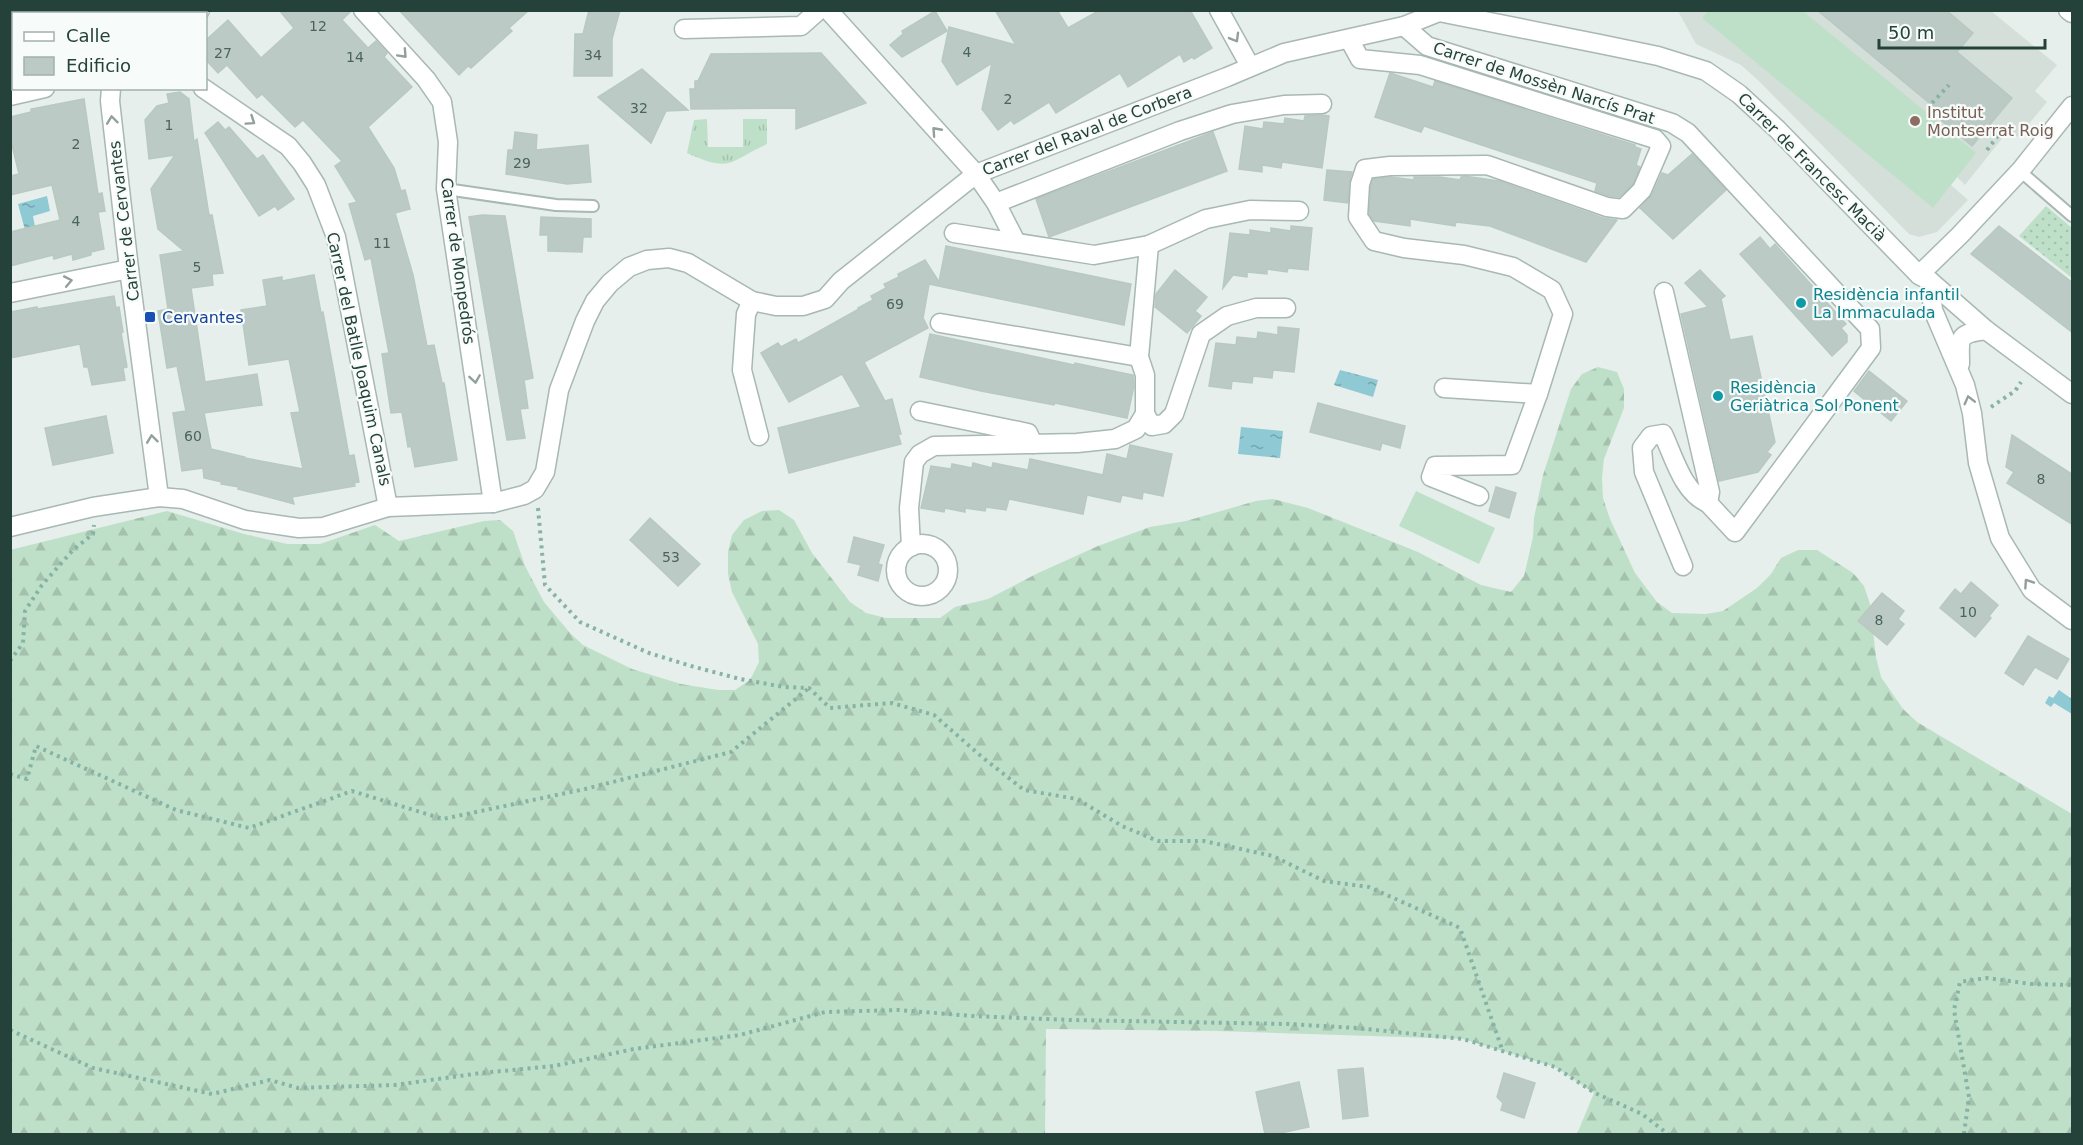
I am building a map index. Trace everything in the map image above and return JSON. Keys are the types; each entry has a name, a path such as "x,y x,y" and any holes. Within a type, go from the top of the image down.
{"street":[{"name":"Carrer de Monpedrós","path":"363,10 426,79 442,102 448,142 446,189 493,503"},
{"path":"684,29 801,27 819,10"},
{"path":"828,10 976,174 996,203 1016,242"},
{"path":"1219,10 1250,66"},
{"path":"2068,10 2073,13"},
{"name":"Carrer del Raval de Corbera","path":"535,489 545,472 559,390 585,321 595,301 610,283 629,267 647,260 669,258 688,263 752,302 776,306 803,306 825,298 841,281 976,174 1299,48 1404,27 1439,11"},
{"name":"Carrer de Francesc Macià","path":"1439,11 1658,56 1706,71 1739,94 1769,122 1924,278 1986,330 2073,394"},
{"name":"Carrer de Mossèn Narcís Prat","path":"1404,27 1428,46 1672,123 1688,133 1870,329 1871,348 1736,532 1708,503"},
{"path":"1349,39 1360,59 1420,65 1655,139 1661,146 1642,190 1623,209 1607,207 1486,165 1390,166 1365,169 1360,184 1358,218 1374,241 1404,248 1464,255 1513,267 1552,290 1563,314 1538,394 1512,465 1435,466 1431,477 1479,496"},
{"path":"10,96 36,90"},
{"name":"Carrer de Cervantes","path":"111,90 110,101 129,268 159,496"},
{"name":"Carrer del Batlle Joaquim Canals","path":"206,90 288,146 316,185 336,237 388,507"},
{"path":"996,203 1180,131 1232,114 1284,105 1322,104"},
{"path":"2073,106 2020,171 1960,235 1924,278 1940,328 1960,369 1972,412 1978,463 2000,538 2032,590 2073,620"},
{"path":"954,233 1094,255 1149,245 1206,219 1250,210 1299,211"},
{"path":"1149,245 1139,357 1145,375 1145,414 1152,426 1164,424 1174,414 1201,334 1227,316 1256,308 1286,308"},
{"path":"10,293 129,268"},
{"path":"1664,292 1710,492 1708,503 1699,500 1688,488 1663,434 1651,436 1642,448 1644,472 1683,566"},
{"path":"752,302 746,314 742,370 759,436"},
{"path":"940,322 1139,357"},
{"path":"1960,369 1959,343 1964,335 1986,330"},
{"path":"1444,388 1538,394"},
{"path":"920,411 1028,433 1033,444"},
{"path":"911,547 910,496 914,462 920,454 934,446 1077,443 1115,439 1136,429 1145,414"},
{"path":"10,527 93,507 159,496 183,499 244,520 298,528 323,527 388,507 493,503 524,495 535,489"},
{"path":"928,545 935,548 956,573 937,592 930,595 912,595 899,584 896,576 896,567 904,552 911,547 928,545"}],"lane":[{"path":"2020,171 2073,216"},
{"path":"446,189 556,205 593,206"}],"path":[{"path":"1932,104 1948,85"},
{"path":"1987,150 2004,128"},
{"path":"1986,411 2014,391 2021,382"},
{"path":"535,489 541,522 545,585 579,622 649,653 692,666 740,679 784,687 809,688 830,708 892,703 934,715 1024,790 1077,799 1122,826 1158,841 1204,841 1274,856 1324,881 1369,887 1460,928 1503,1052"},
{"path":"10,661 23,643 24,611 42,585 73,550 93,534 95,521 93,507"},
{"path":"10,774 27,779 36,746 176,810 249,828 352,792 443,819 585,789 731,752 809,688"},
{"path":"1964,1134 1969,1097 1953,1010 1960,982 1988,978 2031,984 2073,985"},
{"path":"10,1030 93,1068 213,1094 270,1080 298,1088 395,1085 554,1066 634,1049 740,1035 825,1012 899,1010 1071,1020 1288,1024 1356,1028 1463,1039 1555,1067 1594,1094 1642,1114 1668,1134"}],"shaded area":[{"name":"Institut Montserrat Roig","path":"1678,11 1991,11 2057,65 2035,91 2047,102 2018,137 2008,131 1965,185 1957,177 1951,185 1968,200 1937,232 1919,237 1909,234 1741,65 1696,44"}],"green space":[{"path":"1708,11 1803,11 1976,153 1933,208 1702,18"},
{"path":"707,119 708,147 743,147 743,119 767,119 767,144 736,160 721,164 687,153 694,120"},
{"path":"2046,206 2072,228 2072,278 2019,236"},
{"path":"1598,367 1617,372 1624,389 1624,408 1604,459 1603,498 1610,519 1635,573 1657,602 1672,613 1706,614 1723,611 1757,588 1771,574 1781,558 1798,550 1817,550 1853,573 1864,586 1870,604 1876,657 1881,677 1903,709 1917,722 2072,814 2072,1134 1577,1134 1594,1093 1555,1067 1463,1039 1218,1031 1046,1029 1045,1134 11,1134 10,550 167,511 287,544 320,544 375,525 399,541 484,521 500,520 513,531 525,566 544,602 583,645 632,669 681,684 718,690 735,690 750,680 759,662 758,644 732,592 728,574 728,552 732,535 744,520 762,511 779,510 794,520 812,553 850,602 866,613 886,618 940,618 955,607 988,599 1098,546 1150,527 1186,521 1256,501 1273,499 1308,508 1418,552 1481,585 1511,592 1524,576 1543,475 1571,389 1582,374"},
{"path":"1416,491 1495,528 1479,564 1399,526"}],"water":[{"path":"47,196 50,211 33,216 35,227 25,230 18,204"},
{"path":"1340,370 1378,380 1373,397 1334,385"},
{"path":"1241,427 1283,431 1280,458 1238,454"},
{"path":"2059,690 2072,699 2072,714 2054,703 2051,707 2045,703 2049,696 2053,698"}],"building":[{"path":"279,10 352,10 342,20 368,48 376,41 387,53 384,57 412,87 368,127 394,168 401,191 405,190 410,209 395,213 413,275 427,346 434,345 442,383 444,383 457,460 415,467 411,446 408,447 402,412 391,413 382,354 389,353 371,258 365,260 349,204 357,202 335,166 342,161 303,120 295,127 262,94 257,98 227,65 218,73 207,61 207,39 228,20 261,58 294,28"},
{"path":"399,10 529,10 509,28 512,31 471,68 468,66 459,75"},
{"path":"589,10 620,10 612,39 612,76 574,76 575,34 583,34"},
{"path":"995,10 1057,10 1068,28 1100,10 1190,10 1212,48 1184,62 1180,54 1128,87 1120,73 1056,113 1049,102 1014,124 1011,120 998,130 982,109 992,63 957,85 942,61 949,27 1016,45"},
{"path":"1817,10 1946,10 1973,33 1957,52 2012,98 1972,146 1935,115 1939,111"},
{"path":"935,11 947,31 902,57 890,45 903,34 902,31"},
{"path":"821,53 866,103 796,129 796,108 691,109 690,89 695,89 695,81 698,81 711,54"},
{"path":"642,69 688,110 666,111 651,143 598,97"},
{"path":"1390,73 1433,87 1435,81 1635,145 1641,149 1636,165 1640,167 1633,184 1619,197 1610,196 1595,191 1597,183 1424,126 1421,132 1375,117"},
{"path":"180,92 189,99 194,142 197,139 209,215 212,215 223,273 212,274 213,285 191,288 205,382 257,374 262,405 204,413 211,449 303,469 291,413 300,412 289,359 249,365 241,310 267,306 263,280 282,277 282,281 314,275 321,313 323,312 349,456 354,455 359,482 354,483 355,486 292,497 294,504 204,478 203,468 182,471 173,413 186,411 177,366 167,368 158,311 168,309 160,255 184,251 158,229 151,189 175,155 149,159 145,120 157,106 169,103 167,94"},
{"path":"84,99 98,194 102,193 105,211 98,212 104,249 73,260 72,254 54,259 53,255 10,266 10,232 60,220 52,185 10,195 10,176 19,174 10,137 10,117 31,112 31,109"},
{"path":"1305,116 1329,116 1322,168 1282,162 1281,168 1262,165 1262,172 1239,169 1245,126 1263,129 1264,122 1284,124 1285,118 1304,121"},
{"path":"218,122 225,130 229,127 257,159 263,155 294,199 278,210 275,206 259,216 205,133"},
{"path":"515,132 537,135 536,150 588,145 591,182 567,184 506,174 508,150 513,150"},
{"path":"1213,132 1227,171 1049,237 1036,199"},
{"path":"1692,154 1726,190 1673,239 1640,208 1652,195 1662,173 1668,175"},
{"path":"1327,170 1352,172 1348,203 1324,200"},
{"path":"1464,176 1499,181 1603,218 1617,220 1586,262 1490,226 1456,222 1455,226 1410,219 1410,226 1374,221 1369,214 1373,179 1390,177 1414,180 1414,177 1440,177 1460,180"},
{"path":"505,216 533,378 524,380 528,408 520,409 525,438 507,440 469,217"},
{"path":"541,217 591,219 591,237 583,237 582,252 548,251 548,235 540,235"},
{"path":"1291,226 1312,228 1308,270 1288,268 1287,272 1267,269 1267,274 1247,272 1247,277 1233,275 1223,288 1230,233 1250,235 1250,230 1271,233 1271,228 1291,231"},
{"path":"1999,226 2073,283 2073,333 1971,254"},
{"name":"Residència infantil La Immaculada","path":"1760,237 1770,249 1775,244 1846,324 1841,328 1847,335 1847,342 1832,356 1740,254"},
{"path":"946,246 1131,284 1124,325 929,284 923,318 928,328 864,362 885,401 892,399 901,434 898,434 901,444 789,473 778,428 861,407 842,374 789,402 761,353 778,343 781,347 796,339 798,343 859,309 873,300 871,296 886,288 884,284 925,260 939,282"},
{"path":"1175,270 1207,297 1195,311 1201,316 1187,333 1155,307 1156,294"},
{"name":"Residència Geriàtrica Sol Ponent","path":"1700,270 1725,296 1721,299 1730,340 1752,336 1775,442 1767,452 1771,455 1758,472 1719,481 1681,314 1708,307 1685,283"},
{"path":"114,296 116,308 119,307 123,332 121,333 127,367 123,368 125,380 92,385 88,367 84,367 80,344 10,358 10,312"},
{"path":"1278,327 1299,329 1294,372 1273,370 1272,378 1253,376 1252,383 1232,381 1231,389 1209,386 1216,343 1236,345 1237,337 1257,339 1258,332 1278,335"},
{"path":"930,334 1074,365 1075,363 1133,375 1134,386 1127,418 981,391 920,377"},
{"path":"1869,371 1907,401 1891,421 1854,391"},
{"path":"1318,403 1405,426 1400,448 1382,443 1380,450 1310,432"},
{"path":"106,416 113,453 53,465 45,428"},
{"path":"2012,435 2073,475 2073,525 2007,483 2014,472 2006,467"},
{"path":"1130,445 1172,454 1163,496 1143,492 1142,499 1122,495 1120,502 1087,495 1083,514 1009,499 1006,510 986,507 985,511 965,508 965,512 945,508 944,512 921,508 931,466 951,469 952,464 972,468 973,463 992,468 993,463 1028,470 1030,459 1103,475 1107,454 1127,459"},
{"path":"1496,487 1516,493 1509,518 1489,511"},
{"path":"650,518 700,564 678,586 630,540"},
{"path":"854,537 884,545 878,564 882,565 878,581 858,575 861,565 848,562"},
{"path":"1971,582 1998,605 1989,616 1991,618 1975,637 1940,608 1955,589 1961,594"},
{"path":"1882,593 1904,611 1898,619 1904,624 1887,645 1858,621"},
{"path":"2028,636 2069,659 2057,679 2035,667 2023,685 2005,673"},
{"path":"1363,1068 1368,1116 1343,1119 1338,1070"},
{"path":"1504,1073 1535,1083 1524,1118 1501,1110 1503,1103 1497,1097"},
{"path":"1299,1082 1309,1127 1265,1134 1256,1092"}],"place":[{"name":"Institut Montserrat Roig","path":"1915,121"},
{"name":"Residència infantil La Immaculada","path":"1801,303"},
{"name":"Cervantes","path":"150,317"},
{"name":"Residència Geriàtrica Sol Ponent","path":"1718,396"}]}
